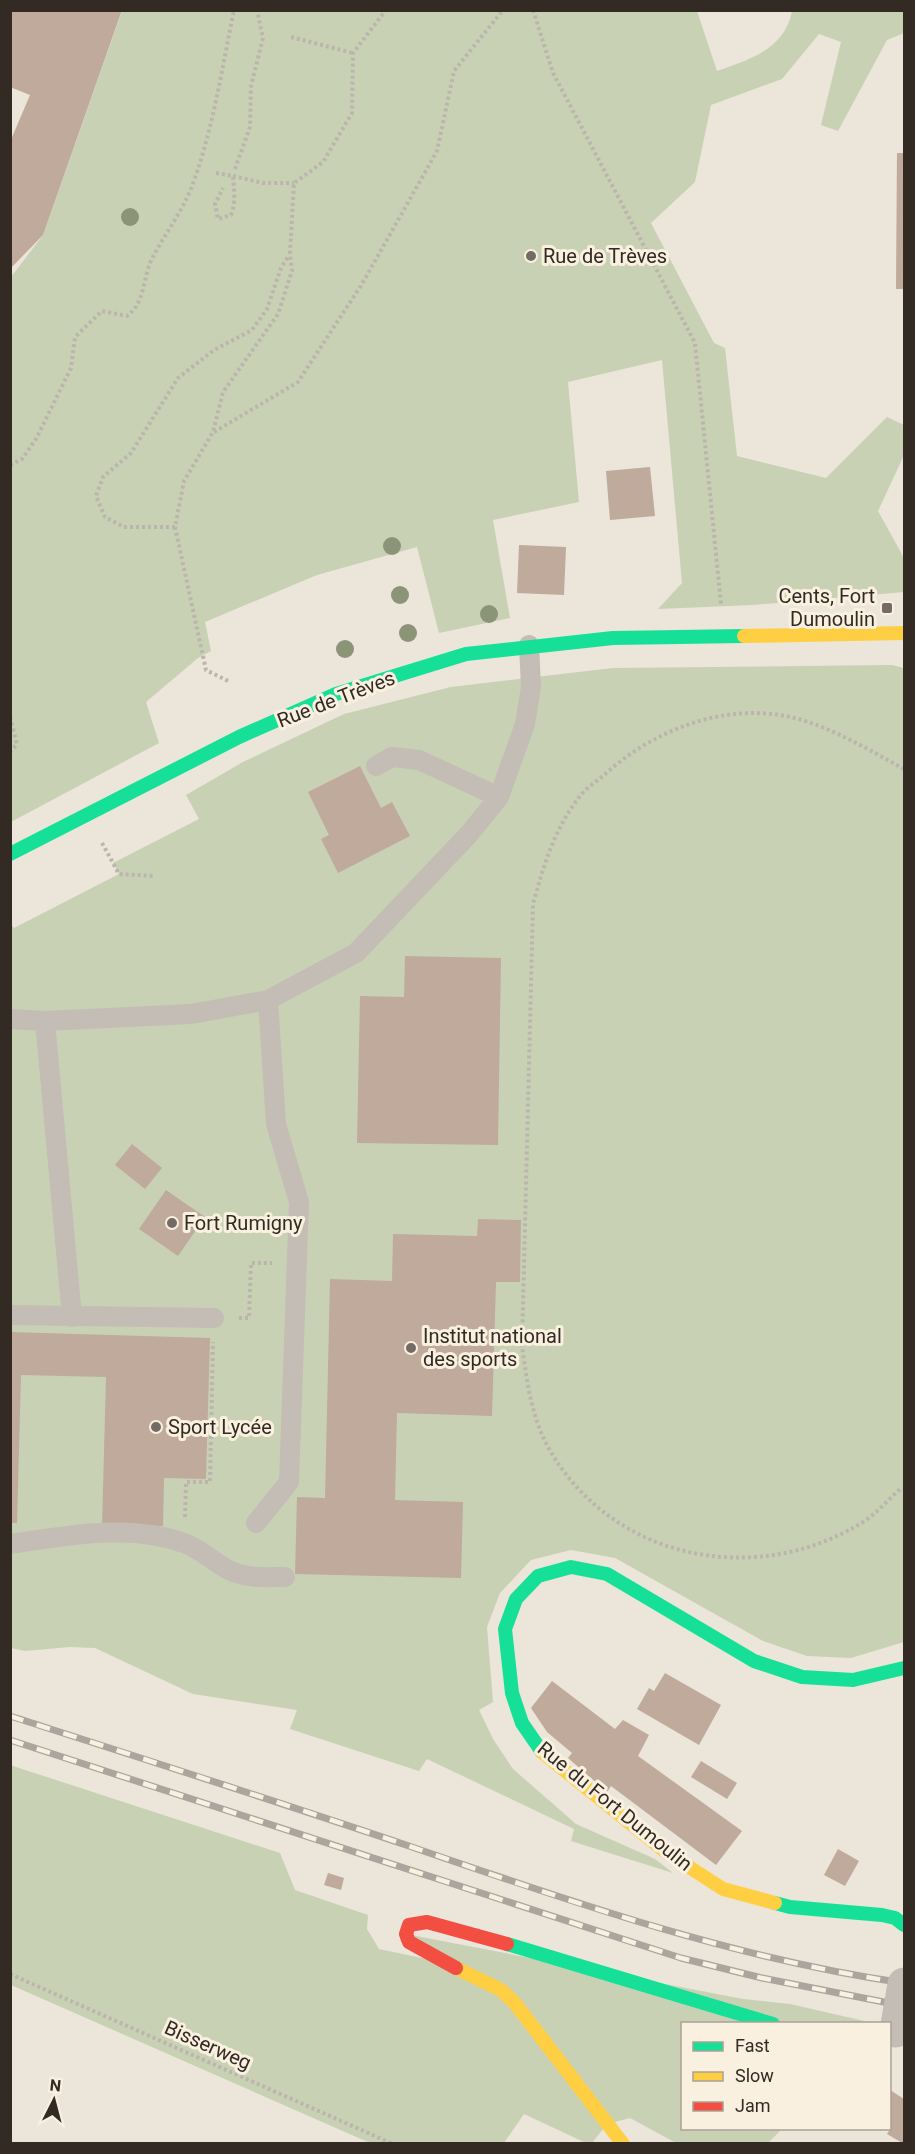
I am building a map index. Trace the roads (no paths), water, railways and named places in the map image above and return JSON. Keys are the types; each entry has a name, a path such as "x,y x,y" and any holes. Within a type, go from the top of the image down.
{"street":[{"name":"Rue de Trèves","path":"10,854 239,737 336,694 466,654 529,645 613,638 904,633"},
{"name":"Rue du Fort Dumoulin","path":"904,1668 853,1680 802,1677 754,1661 607,1574 571,1567 538,1576 516,1599 505,1629 512,1693 522,1724 540,1750 666,1852 723,1889 790,1907 882,1915 895,1918 904,1925"},
{"path":"623,2144 514,2002 493,1986 417,1948 409,1942 406,1934 409,1925 427,1922 456,1928 766,2022"},
{"path":"896,2031 904,1984"}],"lane":[{"path":"10,1019 45,1021 192,1014 268,1000 356,953 469,834 499,797 525,724 531,687 529,645"},
{"path":"376,766 392,757 419,760 499,797"},
{"path":"256,1523 289,1482 299,1202 276,1124 268,1000"},
{"path":"45,1021 72,1317"},
{"path":"10,1315 214,1318"},
{"path":"10,1544 90,1533 154,1536 184,1543 229,1570 248,1576 285,1577"}],"railway":[{"path":"10,1716 655,1927 841,1973 904,1983"},
{"path":"10,1740 681,1958 762,1978 904,2006"}],"place":[{"name":"Rue de Trèves","path":"531,256"},
{"name":"Cents, Fort Dumoulin","path":"887,608"},
{"name":"Fort Rumigny","path":"172,1223"},
{"name":"Institut national des sports","path":"411,1348"},
{"name":"Sport Lycée","path":"156,1427"}]}
